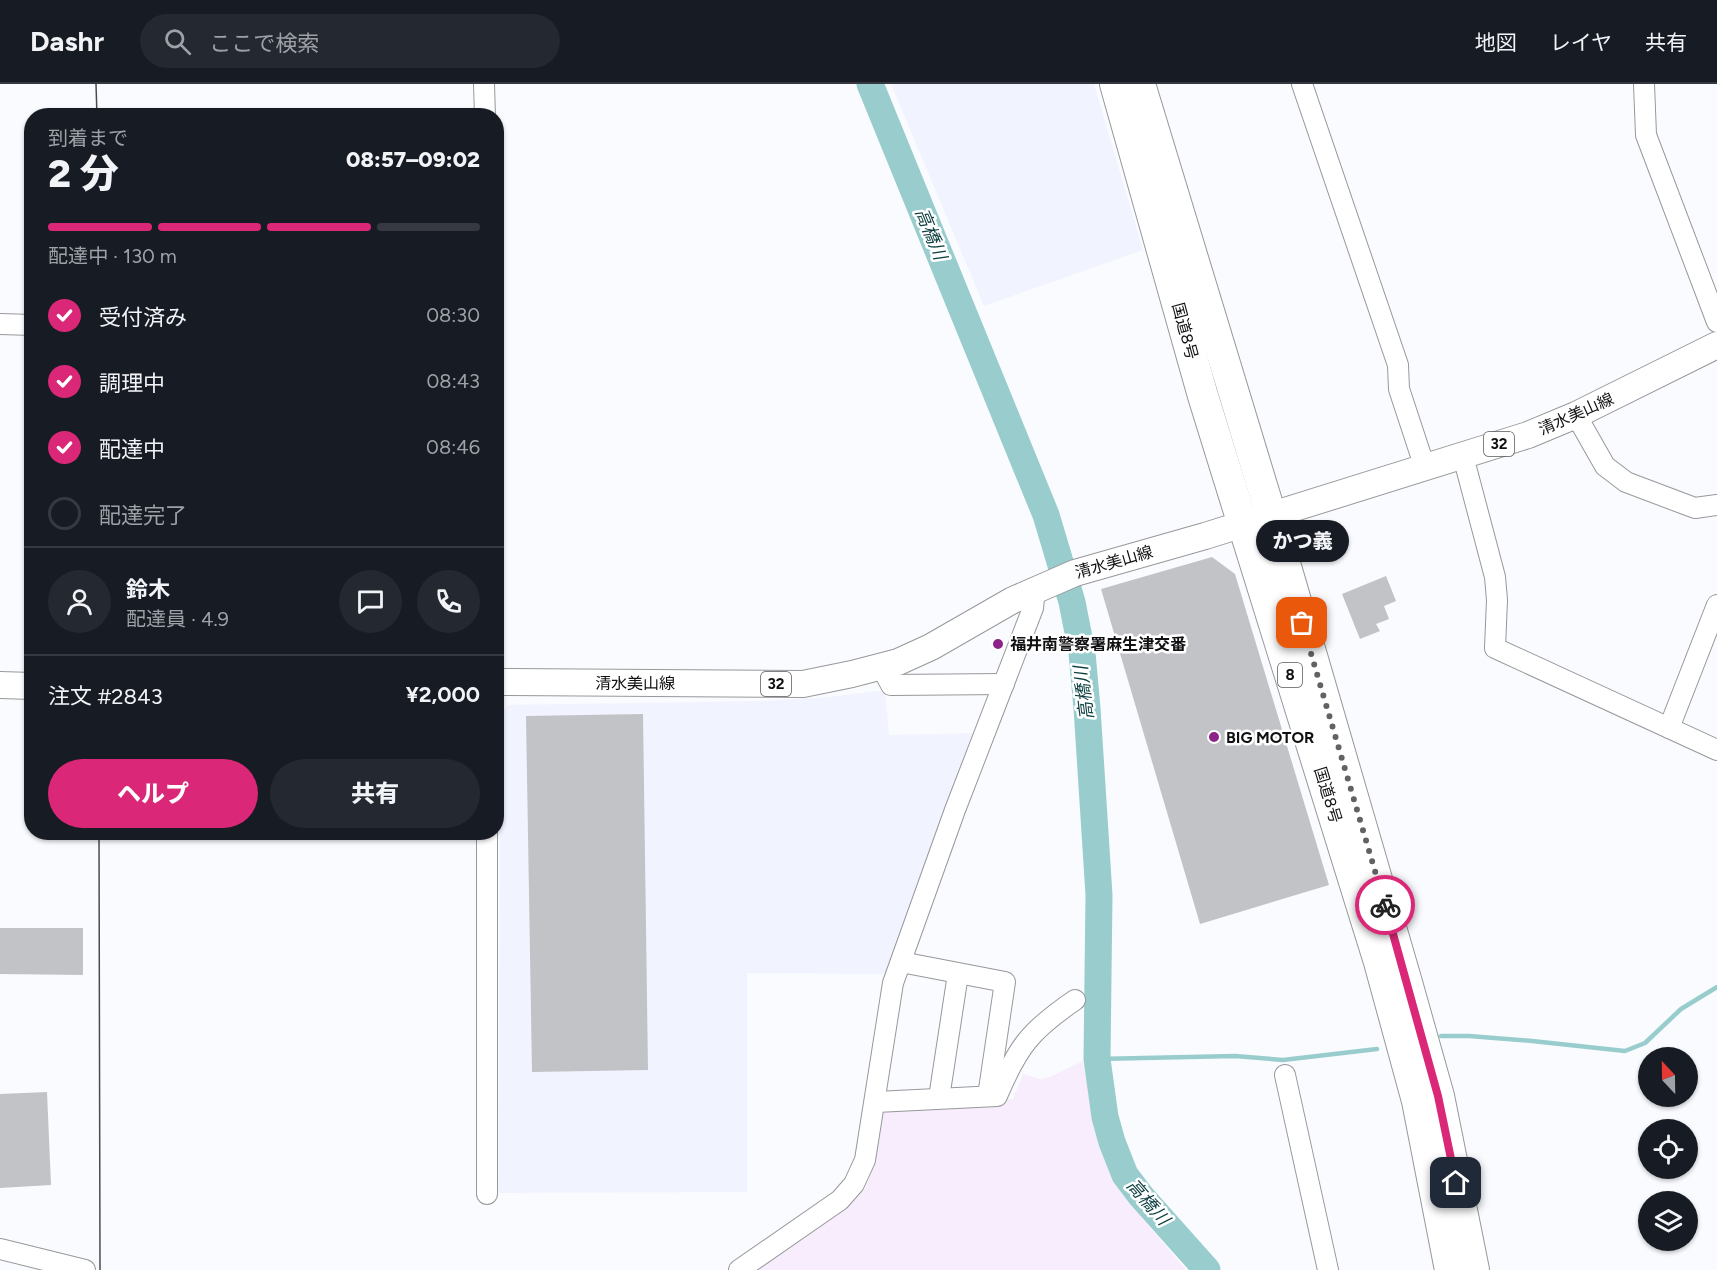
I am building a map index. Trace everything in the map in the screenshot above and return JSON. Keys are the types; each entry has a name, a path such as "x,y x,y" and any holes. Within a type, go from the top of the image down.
{"highway":[{"name":"国道8号","path":"1115,84 1203,396 1331,806 1400,1039 1417,1101 1450,1270"},
{"name":"国道8号","path":"1140,84 1271,515 1438,1096 1474,1270"}],"main road":[{"name":"清水美山線","path":"504,682 803,684 898,662 931,647 1042,586 1075,573 1243,524 1528,435 1576,415 1717,345"},
{"path":"0,685 24,686"}],"street":[{"path":"484,84 484,108"},
{"path":"1302,84 1398,365 1399,389 1425,468"},
{"path":"1644,84 1646,135 1717,322"},
{"path":"0,324 24,325"},
{"path":"1576,415 1605,466 1626,482 1695,507 1717,505"},
{"path":"1463,456 1495,577 1497,600 1495,648 1717,750"},
{"path":"739,1270 840,1200 854,1184 865,1160 876,1102 893,982 955,810 1042,586"},
{"path":"1669,728 1717,605"},
{"path":"881,666 891,685 1004,684"},
{"path":"487,840 487,1194"},
{"path":"901,962 1005,982 988,1096"},
{"path":"939,1098 958,974"},
{"path":"876,1102 997,1096 1012,1061 1027,1040 1048,1019 1075,1000"},
{"path":"1285,1075 1328,1270"},
{"path":"0,1249 85,1270"}],"shaded area":[{"path":"891,84 1094,84 1143,250 984,306"},
{"path":"885,690 889,735 979,733 890,972 882,974 747,973 747,1192 498,1193 500,840 504,840 504,710 508,705 763,701 829,697"},
{"path":"1083,1061 1096,1132 1114,1184 1186,1270 757,1270 829,1220 866,1188 874,1164 883,1114 898,1106 1013,1099 1023,1074 1040,1079 1050,1077"}],"building":[{"name":"BIG MOTOR","path":"1212,557 1235,574 1329,885 1200,924 1101,589"},
{"path":"1386,576 1396,601 1384,606 1389,619 1376,624 1380,631 1360,639 1342,594"},
{"path":"643,714 648,1070 532,1072 526,716"},
{"path":"0,928 83,928 83,975 0,974"},
{"path":"47,1092 51,1185 0,1188 0,1094"}],"waterway":[{"name":"高橋川","path":"870,84 1046,515 1072,602 1082,653 1099,895 1097,1059 1105,1117 1112,1142 1125,1175 1207,1270"},
{"path":"1441,1036 1532,1041 1625,1051 1645,1043 1681,1009 1717,987"},
{"path":"1097,1059 1235,1056 1283,1060 1377,1049"}],"tram line":[{"path":"96,84 97,108"},
{"path":"99,840 100,1270"}],"way so far":[{"path":"1302,623 1385,905"}],"place":[{"name":"かつ義","path":"1302,623"},
{"name":"福井南警察署麻生津交番","path":"998,644"},
{"name":"BIG MOTOR","path":"1214,737"}],"route":[{"path":"1385,905 1438,1096 1456,1183"}]}
